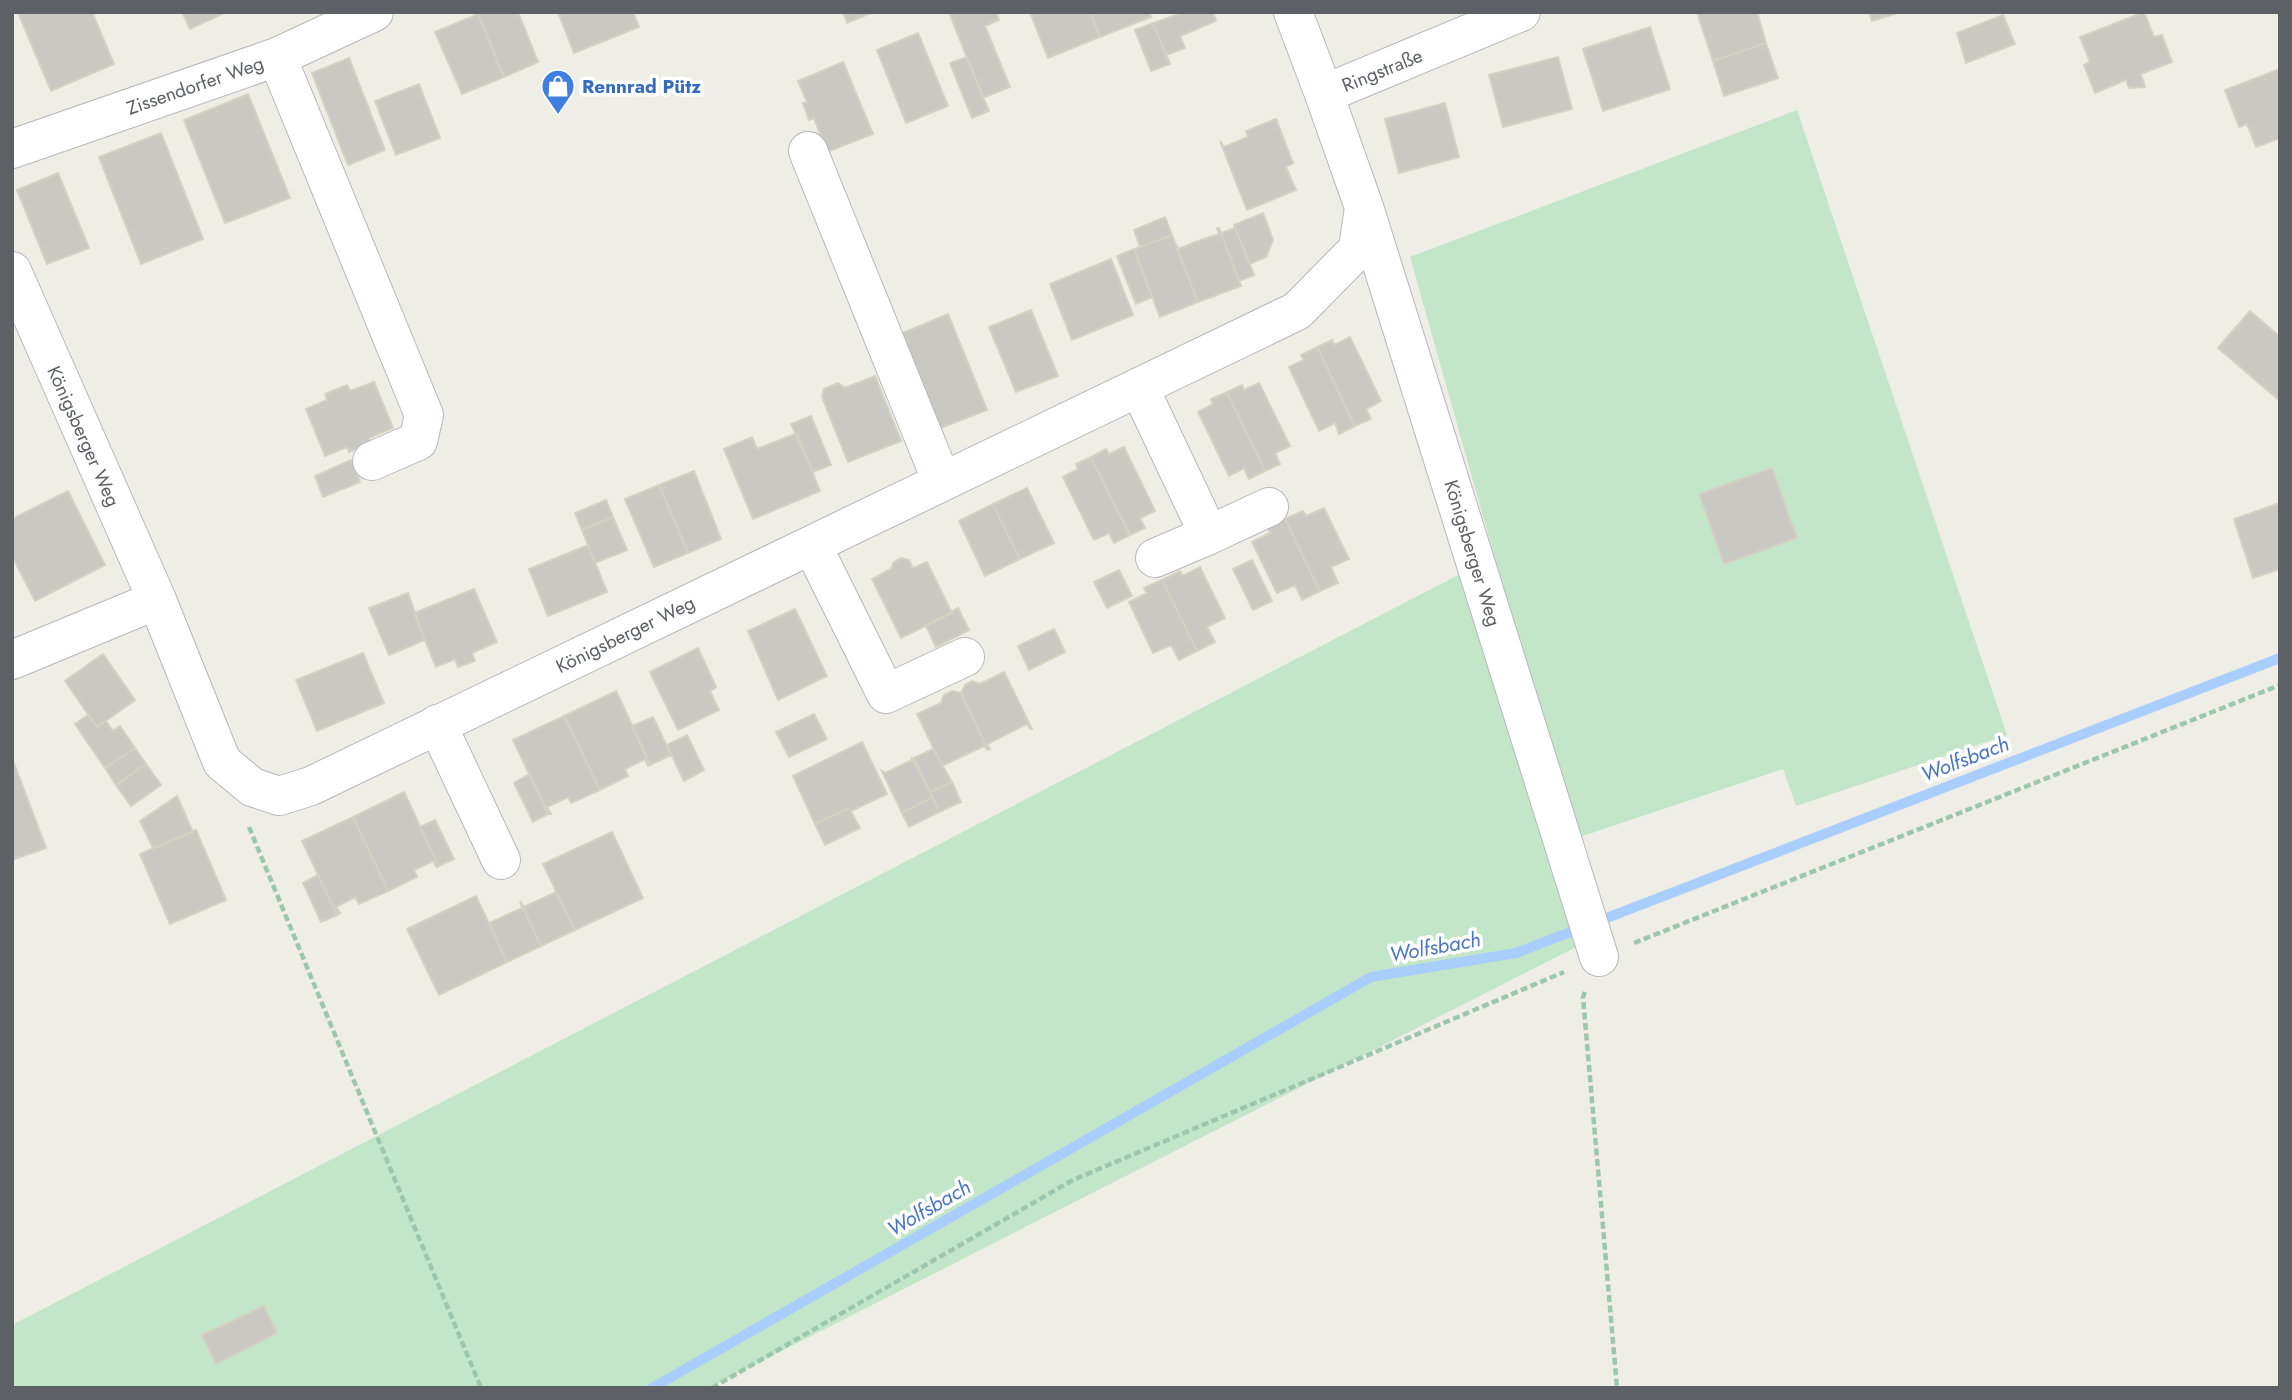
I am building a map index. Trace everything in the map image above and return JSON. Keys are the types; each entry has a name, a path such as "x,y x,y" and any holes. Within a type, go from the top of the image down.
{"street":[{"name":"Zissendorfer Weg","path":"12,149 277,57 374,12"},
{"name":"Ringstraße","path":"1293,12 1324,94 1521,12"},
{"path":"277,57 424,415 418,441 372,461"},
{"name":"Königsberger Weg","path":"1324,94 1364,207 1599,957"},
{"path":"808,151 942,482"},
{"name":"Königsberger Weg","path":"12,271 157,600 222,762 252,787 279,796 311,786 1297,311 1358,249 1364,207"},
{"path":"1139,387 1209,534"},
{"path":"1156,558 1269,507"},
{"path":"812,545 886,694 965,657"},
{"path":"12,660 157,600"},
{"path":"438,724 501,860"}],"path":[{"path":"712,1388 1073,1180 1599,957 2280,685"},
{"path":"248,826 481,1388"},
{"path":"1599,957 1583,998 1616,1388"}],"green space":[{"path":"1797,110 2007,735 1796,806 1783,769 1574,839 1410,257"},
{"path":"1462,573 1576,947 709,1388 12,1388 12,1325"}],"building":[{"path":"24,12 92,12 114,64 51,91 19,15"},
{"path":"182,12 226,12 190,29"},
{"path":"518,12 538,62 504,77 478,14"},
{"path":"558,12 633,12 639,27 574,53"},
{"path":"843,12 873,12 847,23"},
{"path":"949,12 996,12 999,20 985,26 1010,87 983,98"},
{"path":"1030,12 1090,12 1100,37 1048,58"},
{"path":"1090,12 1149,12 1151,17 1100,37"},
{"path":"1185,12 1213,12 1216,21 1180,36 1185,48 1166,55 1153,23"},
{"path":"1697,12 1757,12 1766,43 1713,61"},
{"path":"1869,12 1901,12 1872,21"},
{"path":"2144,12 2154,37 2162,35 2172,62 2141,74 2145,87 2129,88 2126,80 2095,93 2084,65 2090,62 2080,37"},
{"path":"478,14 504,77 462,94 435,32"},
{"path":"2003,15 2015,44 1966,63 1957,33"},
{"path":"1153,23 1170,64 1151,71 1135,30"},
{"path":"1650,27 1670,89 1603,111 1583,49"},
{"path":"918,33 948,106 906,123 877,50"},
{"path":"1766,43 1778,78 1724,96 1713,61"},
{"path":"967,57 989,111 972,118 950,63"},
{"path":"1558,57 1572,109 1503,127 1489,75"},
{"path":"349,58 385,150 348,165 312,73"},
{"path":"843,62 873,134 827,152 814,118 809,120 803,103 807,102 798,81"},
{"path":"2280,69 2280,138 2256,147 2247,124 2239,127 2225,90"},
{"path":"419,84 440,138 396,155 375,101"},
{"path":"248,94 290,198 225,223 184,120"},
{"path":"1445,103 1459,157 1399,173 1385,119"},
{"path":"1276,119 1293,163 1286,167 1296,190 1247,210 1220,141 1224,147 1248,137 1246,131"},
{"path":"161,133 203,239 141,264 99,157"},
{"path":"58,173 89,248 47,264 17,190"},
{"path":"1263,213 1273,240 1266,257 1250,264 1234,225"},
{"path":"1165,217 1172,235 1140,247 1134,230"},
{"path":"1217,228 1241,286 1198,302 1175,244 1179,249 1219,234"},
{"path":"1235,228 1254,275 1239,281 1221,233"},
{"path":"1172,235 1198,302 1160,317 1134,249"},
{"path":"1134,249 1152,297 1136,304 1117,256"},
{"path":"1111,259 1133,315 1072,340 1050,284"},
{"path":"1031,310 1058,376 1016,392 989,327"},
{"path":"2250,311 2280,337 2280,401 2218,348"},
{"path":"948,314 987,410 936,430 898,335"},
{"path":"1350,337 1381,401 1366,409 1371,419 1355,426 1317,347 1332,340 1334,345"},
{"path":"1317,347 1355,426 1339,434 1335,423 1319,431 1289,367 1304,360 1301,355"},
{"path":"875,376 901,441 848,462 822,397 824,389 838,383 845,388"},
{"path":"374,382 393,428 369,438 371,443 349,452 347,447 325,456 306,409 327,400 325,394 347,385 350,391"},
{"path":"1259,383 1290,446 1275,453 1280,464 1265,471 1227,392 1242,385 1244,390"},
{"path":"1227,392 1265,471 1249,479 1244,468 1229,476 1198,412 1213,404 1211,399"},
{"path":"811,416 831,465 813,472 791,424"},
{"path":"797,433 820,491 753,519 724,449 752,437 757,449"},
{"path":"1124,447 1155,511 1140,518 1145,528 1130,535 1091,457 1106,449 1109,454"},
{"path":"1091,457 1130,535 1114,543 1109,533 1094,540 1063,477 1078,469 1076,464"},
{"path":"351,460 360,482 323,497 315,476"},
{"path":"1772,468 1797,538 1724,564 1699,494"},
{"path":"694,471 721,539 688,553 659,485"},
{"path":"659,485 688,553 654,567 625,499"},
{"path":"1027,488 1054,543 1020,559 993,504"},
{"path":"68,491 105,565 35,601 12,556 12,519"},
{"path":"606,500 613,517 582,530 575,513"},
{"path":"2280,503 2280,569 2253,578 2234,519"},
{"path":"993,504 1020,559 985,576 959,521"},
{"path":"1324,508 1349,559 1331,567 1338,583 1320,591 1285,519 1303,511 1306,516"},
{"path":"613,517 627,550 595,563 582,530"},
{"path":"1285,519 1320,591 1302,600 1295,585 1277,593 1252,542 1270,533 1268,528"},
{"path":"588,545 607,592 548,616 529,569"},
{"path":"902,558 909,560 913,568 927,562 952,613 901,638 872,579 891,569 894,562"},
{"path":"1252,560 1272,601 1253,610 1233,569"},
{"path":"1200,567 1225,618 1207,627 1215,642 1197,651 1162,580 1180,571 1183,576"},
{"path":"1119,570 1132,596 1107,608 1094,582"},
{"path":"1162,580 1197,651 1179,660 1171,645 1153,653 1129,602 1147,593 1144,588"},
{"path":"474,589 497,642 472,653 475,661 458,667 455,659 436,667 414,613"},
{"path":"408,593 425,640 389,655 369,608"},
{"path":"958,608 969,630 936,647 926,626"},
{"path":"795,609 827,676 778,700 748,631"},
{"path":"1054,629 1065,652 1029,670 1018,646"},
{"path":"698,648 716,687 710,691 719,710 678,730 650,672"},
{"path":"363,653 384,703 317,731 296,680"},
{"path":"103,654 135,700 97,727 65,681"},
{"path":"1004,672 1032,729 1027,724 987,744 990,749 988,750 961,693 965,685 972,681 980,684"},
{"path":"616,691 651,765 648,766 645,759 625,769 628,776 600,790 564,716"},
{"path":"952,691 961,693 988,750 984,746 942,766 917,714 941,703 944,695"},
{"path":"814,714 827,739 789,757 776,732"},
{"path":"88,715 97,727 106,721 113,731 120,726 135,748 105,768 75,724"},
{"path":"564,716 600,790 571,803 568,797 547,807 551,814 548,814 513,740"},
{"path":"653,717 671,755 650,765 632,726"},
{"path":"687,735 704,770 684,781 667,745"},
{"path":"862,742 887,794 815,824 793,776"},
{"path":"135,748 146,764 116,785 105,768"},
{"path":"933,749 952,782 930,792 914,758"},
{"path":"911,757 933,797 902,813 882,771 885,773 912,760"},
{"path":"12,758 46,848 12,860"},
{"path":"146,764 161,785 131,806 116,785"},
{"path":"530,774 548,814 533,822 514,783"},
{"path":"952,782 961,802 939,812 930,792"},
{"path":"404,792 439,866 433,861 414,870 417,877 388,891 353,817"},
{"path":"177,796 193,832 153,848 140,821"},
{"path":"933,797 939,812 909,827 902,813"},
{"path":"849,808 860,828 825,845 815,824"},
{"path":"353,817 388,891 359,904 355,897 336,907 340,913 337,915 302,841"},
{"path":"435,820 454,859 439,866 420,827"},
{"path":"196,830 226,900 170,924 140,854"},
{"path":"612,832 643,898 575,930 543,864"},
{"path":"318,875 337,915 321,922 303,883"},
{"path":"556,892 575,930 541,946 520,901 524,907"},
{"path":"476,896 507,962 439,995 407,929"},
{"path":"520,901 541,946 507,962 489,923 522,908"},
{"path":"264,1306 277,1333 216,1364 202,1335"}],"waterway":[{"name":"Wolfsbach","path":"652,1388 1371,977 1516,953 2280,658"}],"place":[{"name":"Rennrad Pütz","path":"558,116"}]}
